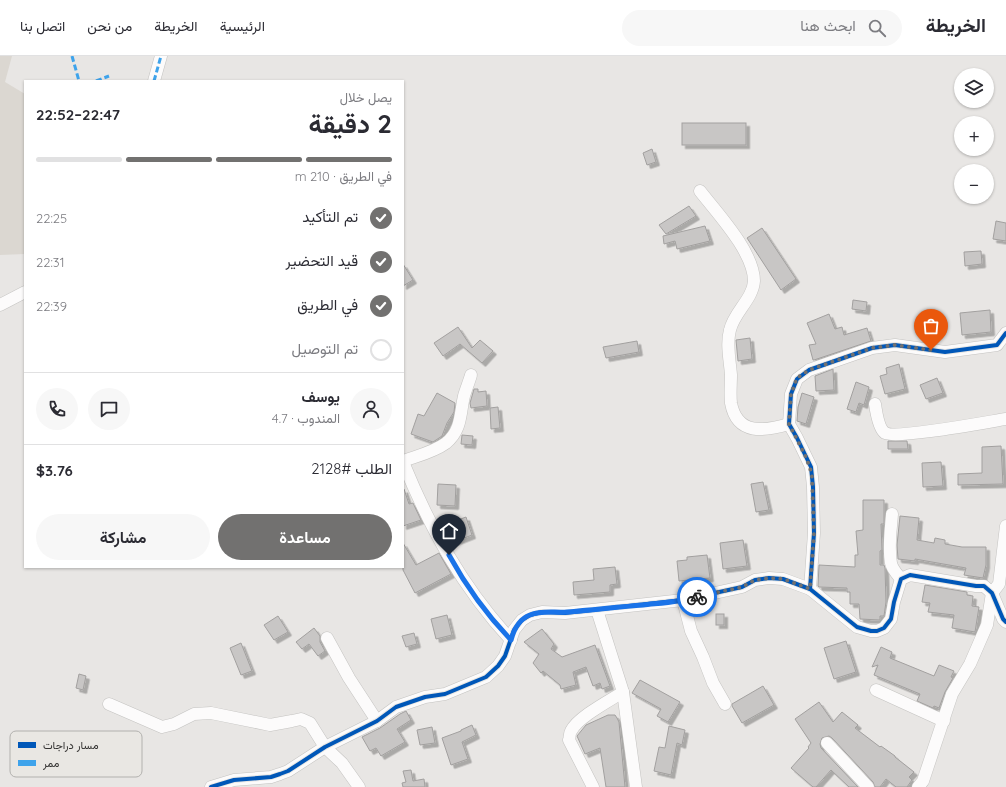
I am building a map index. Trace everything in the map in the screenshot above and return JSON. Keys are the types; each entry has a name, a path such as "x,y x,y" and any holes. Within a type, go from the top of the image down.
{"street":[{"path":"154,80 161,56"},
{"path":"700,191 735,237 748,257 754,280 752,292 736,316 730,329 729,345 731,403 736,418 748,427 760,430 789,424"},
{"path":"0,306 24,293"},
{"path":"810,589 814,533 813,487 810,468 789,424 791,394 797,378 809,370 872,348 895,345 945,352 997,345 1006,333"},
{"path":"404,461 436,449 446,443 457,430 464,397 471,375"},
{"path":"875,404 881,428 885,433 890,434 914,433 1006,419"},
{"path":"404,464 421,506 462,580 490,618 511,640"},
{"path":"892,514 890,540 891,564 901,579"},
{"path":"918,787 923,781 952,694 970,664 987,625 992,594 999,584 1006,526"},
{"path":"211,787 234,780 254,783 288,771 325,747 377,721 396,707 425,697 445,694 486,677 498,666 505,656 514,630 522,620 530,615 542,612 597,610 683,600 742,587 755,580 769,578 783,579 810,589 857,627 877,631 884,628 891,619 894,602 901,579 910,575 984,586 992,594 1003,619 1006,622"},
{"path":"683,600 691,631 704,657 713,683 725,704"},
{"path":"597,610 623,692 636,787"},
{"path":"327,638 349,678 377,721"},
{"path":"876,690 944,721"},
{"path":"593,787 569,740 570,732 579,722 596,709 623,692"},
{"path":"109,704 162,726 174,724 194,714 206,713 226,715 270,724 292,722 301,719 310,723 325,747 342,762 359,787"},
{"path":"827,744 868,787"}],"shaded area":[{"path":"0,56 12,56 5,82 24,93 24,254 0,255"}],"building":[{"path":"682,123 746,123 746,145 682,145"},
{"path":"652,149 656,162 647,165 643,153"},
{"path":"689,206 696,216 666,234 659,225"},
{"path":"996,221 1006,223 1006,241 993,239"},
{"path":"705,226 710,241 677,249 675,241 664,244 663,236"},
{"path":"762,228 796,279 781,290 747,238"},
{"path":"981,251 982,264 965,266 964,252"},
{"path":"404,266 413,280 404,285"},
{"path":"853,300 867,302 866,311 852,309"},
{"path":"990,310 991,332 962,335 960,313"},
{"path":"829,314 835,329 842,327 844,335 867,328 871,341 813,360 809,345 816,344 807,323"},
{"path":"458,327 472,348 480,340 493,351 482,363 460,344 443,356 434,343"},
{"path":"750,338 752,359 738,361 736,340"},
{"path":"637,341 639,352 606,358 603,347"},
{"path":"899,364 905,389 885,394 880,376 887,374 886,368"},
{"path":"833,369 834,390 816,391 815,376"},
{"path":"937,378 943,393 926,399 920,385"},
{"path":"856,382 869,387 864,405 859,403 856,412 847,409"},
{"path":"474,389 478,389 478,392 486,391 487,406 471,408 470,403"},
{"path":"437,393 455,403 454,412 447,423 442,436 433,442 411,434 418,414 424,416"},
{"path":"802,393 814,397 806,424 797,421 798,407"},
{"path":"498,407 500,428 491,429 490,408"},
{"path":"462,435 473,436 472,445 461,444"},
{"path":"888,441 907,441 908,449 888,449"},
{"path":"1001,446 1003,484 958,485 958,474 982,473 982,447"},
{"path":"941,462 943,486 923,487 922,463"},
{"path":"763,482 769,510 756,512 751,484"},
{"path":"438,484 456,485 455,506 437,505"},
{"path":"404,489 409,504 413,503 421,520 404,526"},
{"path":"863,500 884,500 884,524 881,524 882,550 880,551 880,565 884,565 885,568 886,602 884,616 880,616 880,620 860,619 859,604 850,604 850,592 847,592 847,588 818,586 819,565 855,567 855,555 858,555 856,531 863,530"},
{"path":"900,516 919,518 917,540 934,543 935,538 945,540 945,544 962,547 986,547 986,565 983,578 964,575 966,568 915,559 915,561 898,559 897,545"},
{"path":"466,517 472,535 454,542 447,524"},
{"path":"743,540 747,566 723,569 720,543"},
{"path":"404,545 416,565 439,553 451,574 415,593 403,570"},
{"path":"707,555 710,578 679,581 677,561 687,560 687,557"},
{"path":"615,567 617,584 610,585 610,592 574,595 573,582 594,580 593,569"},
{"path":"925,585 967,592 967,595 973,596 972,606 979,607 975,632 952,628 954,615 928,612 930,603 922,602"},
{"path":"716,614 724,614 724,625 716,625"},
{"path":"447,615 452,635 436,639 431,619"},
{"path":"278,616 288,632 274,640 264,625"},
{"path":"314,628 320,636 320,642 325,651 318,656 309,644 302,649 296,642"},
{"path":"542,629 554,644 551,649 562,657 595,645 610,686 602,689 600,683 593,686 586,667 573,672 576,685 561,689 560,685 543,671 541,673 533,663 539,654 524,642"},
{"path":"414,633 417,644 406,647 402,636"},
{"path":"846,641 856,672 834,679 824,648"},
{"path":"241,643 252,671 241,675 230,648"},
{"path":"881,647 892,652 890,658 934,676 939,665 954,671 951,677 953,678 945,692 939,708 934,706 933,708 917,701 920,694 874,675 878,665 872,667"},
{"path":"79,674 86,676 83,690 76,688"},
{"path":"640,680 680,702 668,722 657,716 661,709 632,693"},
{"path":"763,686 774,705 742,723 732,704"},
{"path":"819,702 833,722 842,712 858,725 855,728 880,747 881,746 895,756 914,772 909,777 912,780 907,787 896,787 886,779 880,787 875,787 873,782 829,736 822,738 820,744 821,748 858,787 849,787 831,770 816,787 813,787 791,768 809,748 808,747 811,743 795,719"},
{"path":"406,711 411,720 397,729 405,742 381,756 376,748 370,751 362,737 380,728"},
{"path":"608,715 615,715 619,722 625,787 606,787 600,748 585,754 577,736 586,725"},
{"path":"472,725 476,735 462,742 468,759 451,765 442,738"},
{"path":"669,726 685,730 682,745 677,743 671,775 654,771 659,747 665,748"},
{"path":"432,727 435,743 420,745 417,730"},
{"path":"411,770 413,781 424,779 425,787 403,787 402,783 406,782 403,771"}],"marked path":[{"path":"72,56 79,80"},
{"path":"154,80 161,56"},
{"path":"99,80 109,76"}],"cycle path":[{"path":"810,589 814,533 811,467 789,424 791,394 797,379 809,370 872,348 895,345 945,352 997,345 1006,333"},
{"path":"211,787 234,780 271,777 288,771 325,747 377,721 396,707 425,697 445,694 486,677 498,666 505,656 514,630 522,620 530,615 542,612 565,613 683,600 742,587 755,580 769,578 783,579 810,589 857,627 877,631 884,628 891,619 894,602 901,579 910,575 984,586 992,593 1003,619 1006,622"}],"way so far":[{"path":"697,597 742,587 755,580 769,578 783,579 810,589 814,533 812,477 805,455 789,424 791,394 797,378 809,370 872,348 895,345 931,350"}],"route":[{"path":"449,555 462,580 490,618 511,640 514,630 522,620 530,615 542,612 602,609 670,602 697,597"}]}
